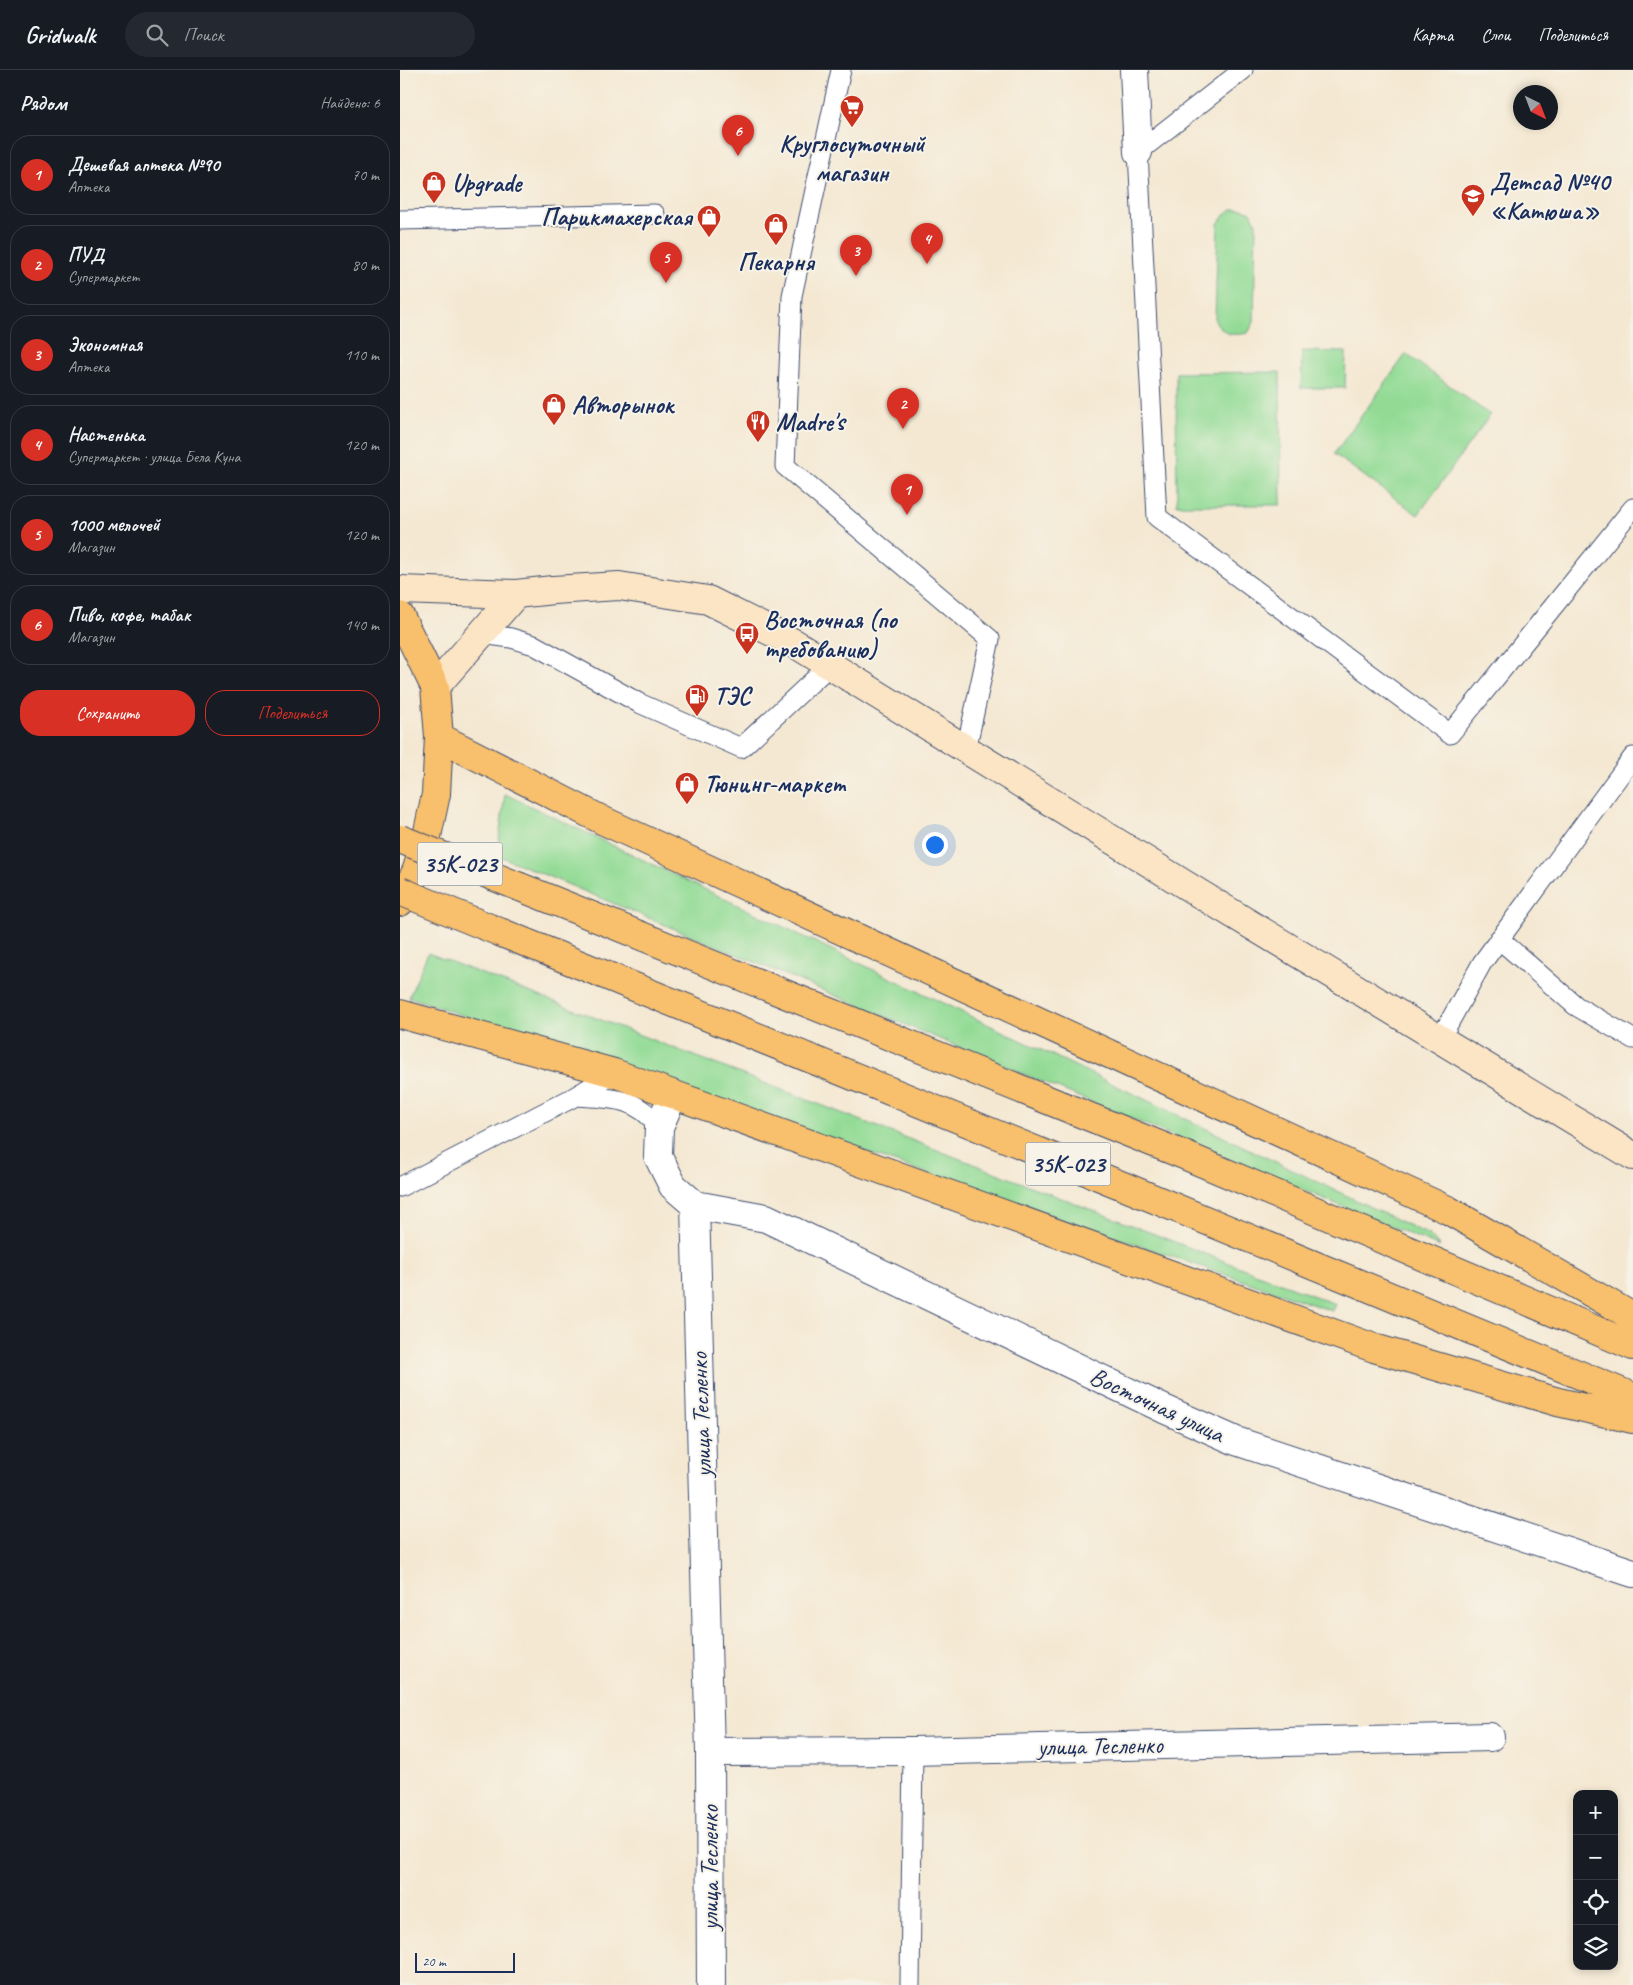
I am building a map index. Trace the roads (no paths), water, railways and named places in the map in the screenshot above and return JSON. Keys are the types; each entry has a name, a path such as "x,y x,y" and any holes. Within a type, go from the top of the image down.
{"main road":[{"path":"400,616 435,687 439,738 436,794 426,841 416,872 400,902"},
{"path":"439,738 604,821 1448,1210 1633,1317"},
{"name":"35К-023","path":"400,839 1184,1155 1633,1346"},
{"name":"35К-023","path":"400,891 1123,1186 1633,1397"},
{"path":"400,1014 614,1073 1374,1348 1558,1402 1633,1419"}],"street":[{"path":"1134,70 1138,152"},
{"path":"400,590 516,594 618,586 708,600 794,643 1200,894 1633,1156"},
{"path":"435,687 516,594"},
{"path":"673,1095 659,1127 658,1156 673,1186 695,1206"},
{"name":"Восточная улица","path":"695,1206 766,1218 1164,1409 1236,1441 1633,1573"},
{"name":"улица Тесленко","path":"695,1206 710,1752 711,1985"},
{"name":"улица Тесленко","path":"710,1752 912,1751 1490,1737"}],"lane":[{"path":"840,70 792,296 785,466 990,638 966,750"},
{"path":"1243,70 1138,152 1157,517 1450,734 1633,508"},
{"path":"400,220 654,214"},
{"path":"482,634 511,638 534,645 639,703 741,748 830,665"},
{"path":"1440,1039 1482,963 1633,757"},
{"path":"1499,939 1576,1006 1633,1039"},
{"path":"400,1187 576,1096 614,1073"},
{"path":"576,1096 630,1103 641,1108 659,1127"},
{"path":"910,1985 912,1751"}],"place":[{"name":"Круглосуточный магазин","path":"852,128"},
{"name":"Пиво, кофе, табак","path":"738,156"},
{"name":"Upgrade","path":"434,204"},
{"name":"Детсад №40 «Катюша»","path":"1473,217"},
{"name":"Парикмахерская","path":"709,238"},
{"name":"Пекарня","path":"776,246"},
{"name":"Настенька","path":"927,264"},
{"name":"Экономная","path":"856,276"},
{"name":"1000 мелочей","path":"666,283"},
{"name":"Авторынок","path":"554,426"},
{"name":"ПУД","path":"903,429"},
{"name":"Madre's","path":"758,443"},
{"name":"Дешевая аптека №90","path":"907,515"},
{"name":"Восточная (по требованию)","path":"747,655"},
{"name":"ТЭС","path":"697,717"},
{"name":"Тюнинг-маркет","path":"687,805"}]}
